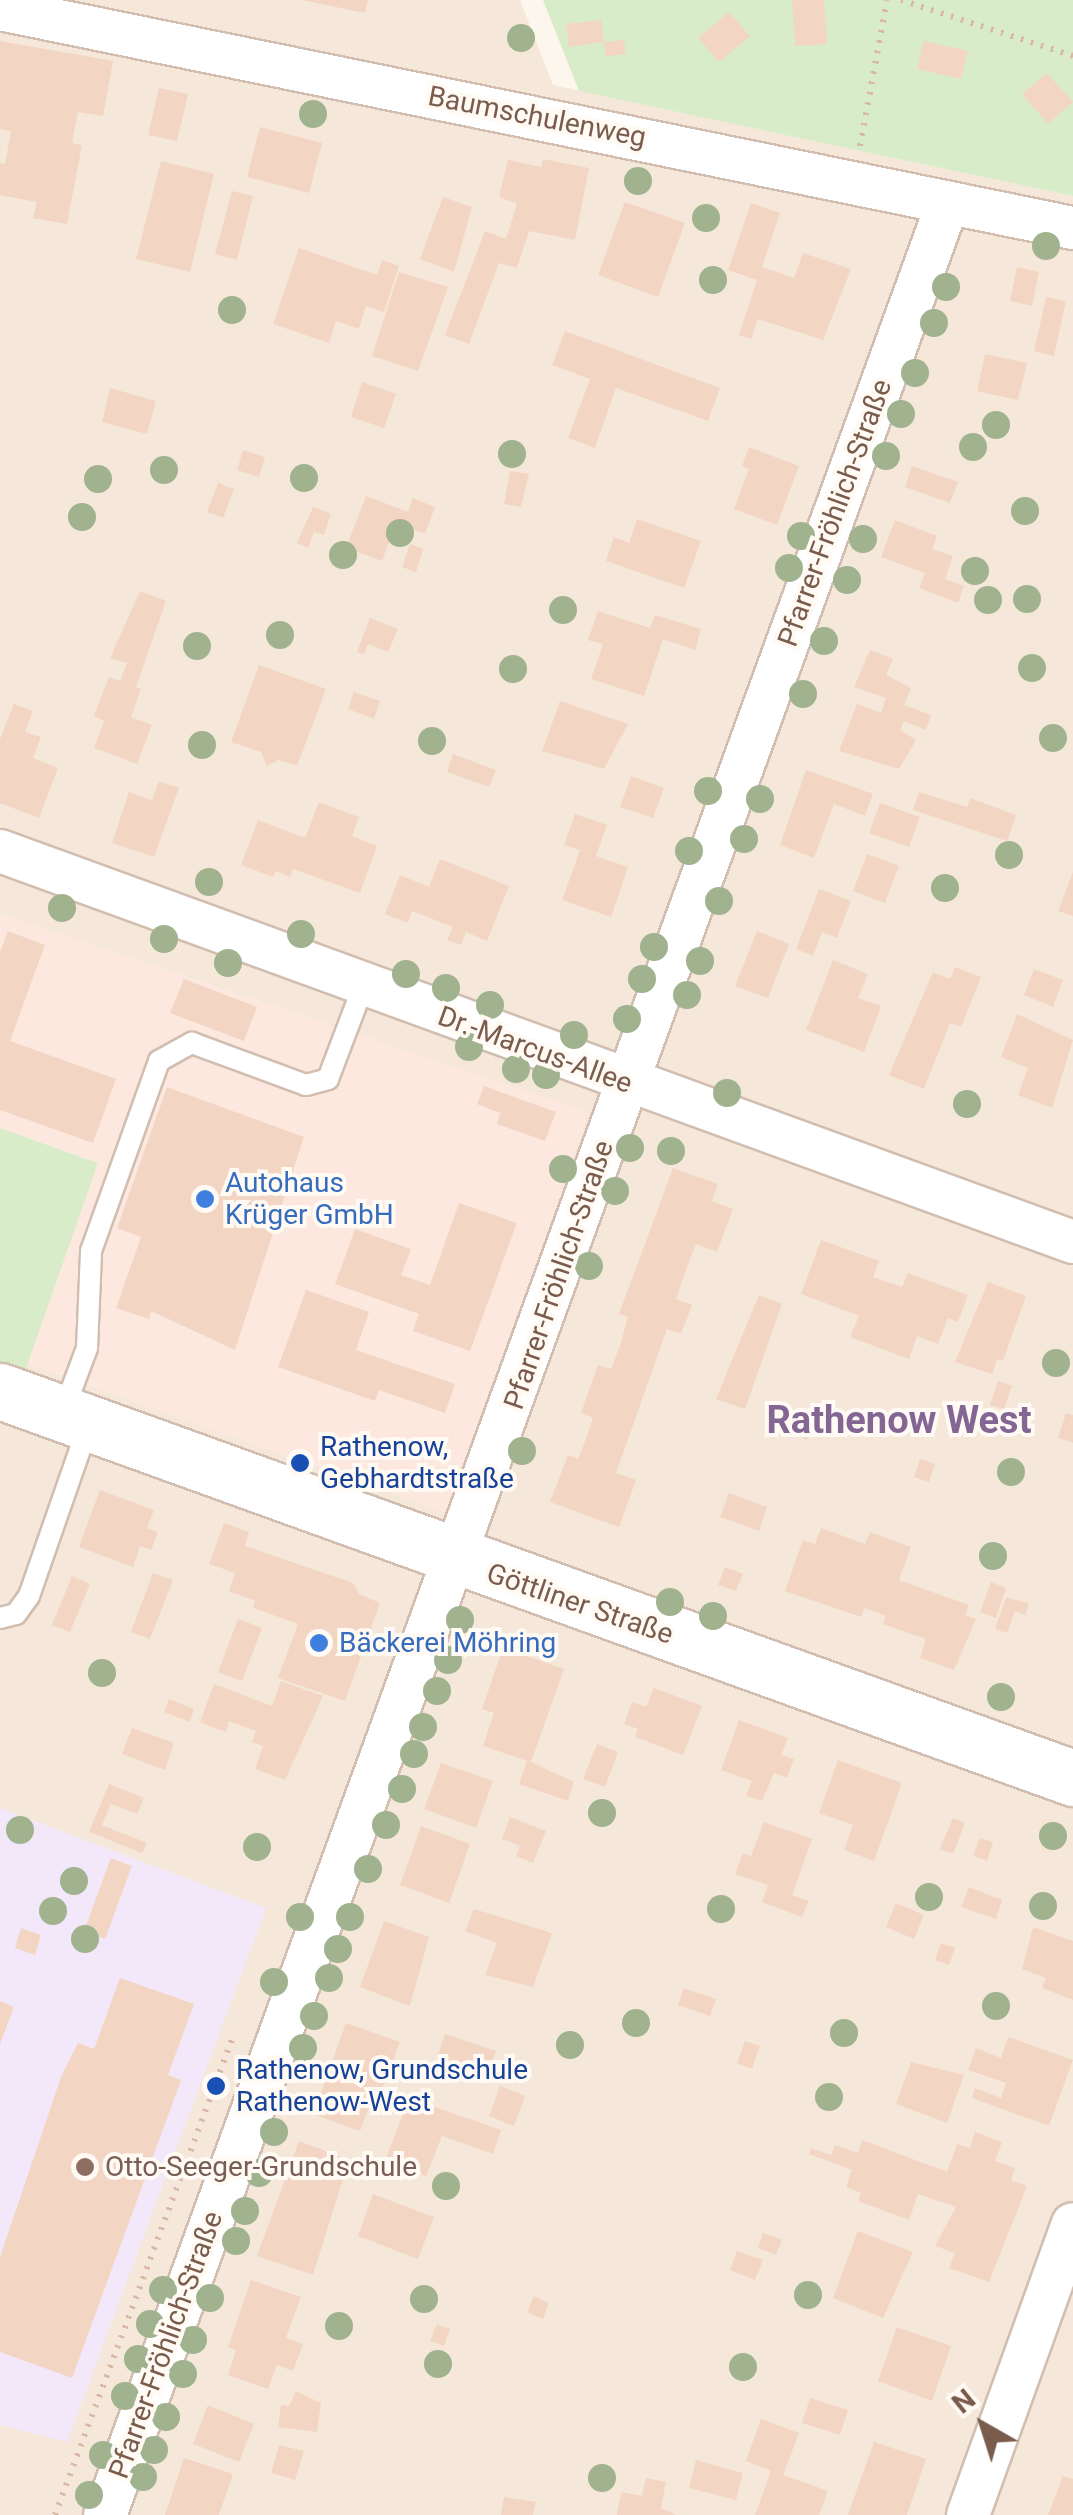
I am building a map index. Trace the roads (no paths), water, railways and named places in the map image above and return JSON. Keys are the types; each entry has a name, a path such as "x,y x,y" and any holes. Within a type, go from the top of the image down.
{"street":[{"name":"Baumschulenweg","path":"0,8 1073,228"},
{"name":"Pfarrer-Fröhlich-Straße","path":"105,2515 457,1560 625,1084 948,203"},
{"name":"Dr.-Marcus-Allee","path":"0,852 625,1084 1073,1242"},
{"name":"Göttliner Straße","path":"0,1391 457,1560 1073,1778"},
{"path":"968,2515 1073,2224"}],"lane":[{"path":"0,1618 16,1614 29,1596 76,1419 86,1348 91,1250 159,1061 192,1043 306,1085 328,1079 364,987"}],"place":[{"name":"Autohaus Krüger GmbH","path":"205,1199"},
{"name":"Rathenow, Gebhardtstraße","path":"300,1463"},
{"name":"Bäckerei Möhring","path":"319,1643"},
{"name":"Rathenow, Grundschule Rathenow-West","path":"216,2086"},
{"name":"Otto-Seeger-Grundschule","path":"85,2167"}],"district":[{"name":"Rathenow West","path":"899,1421"}]}
